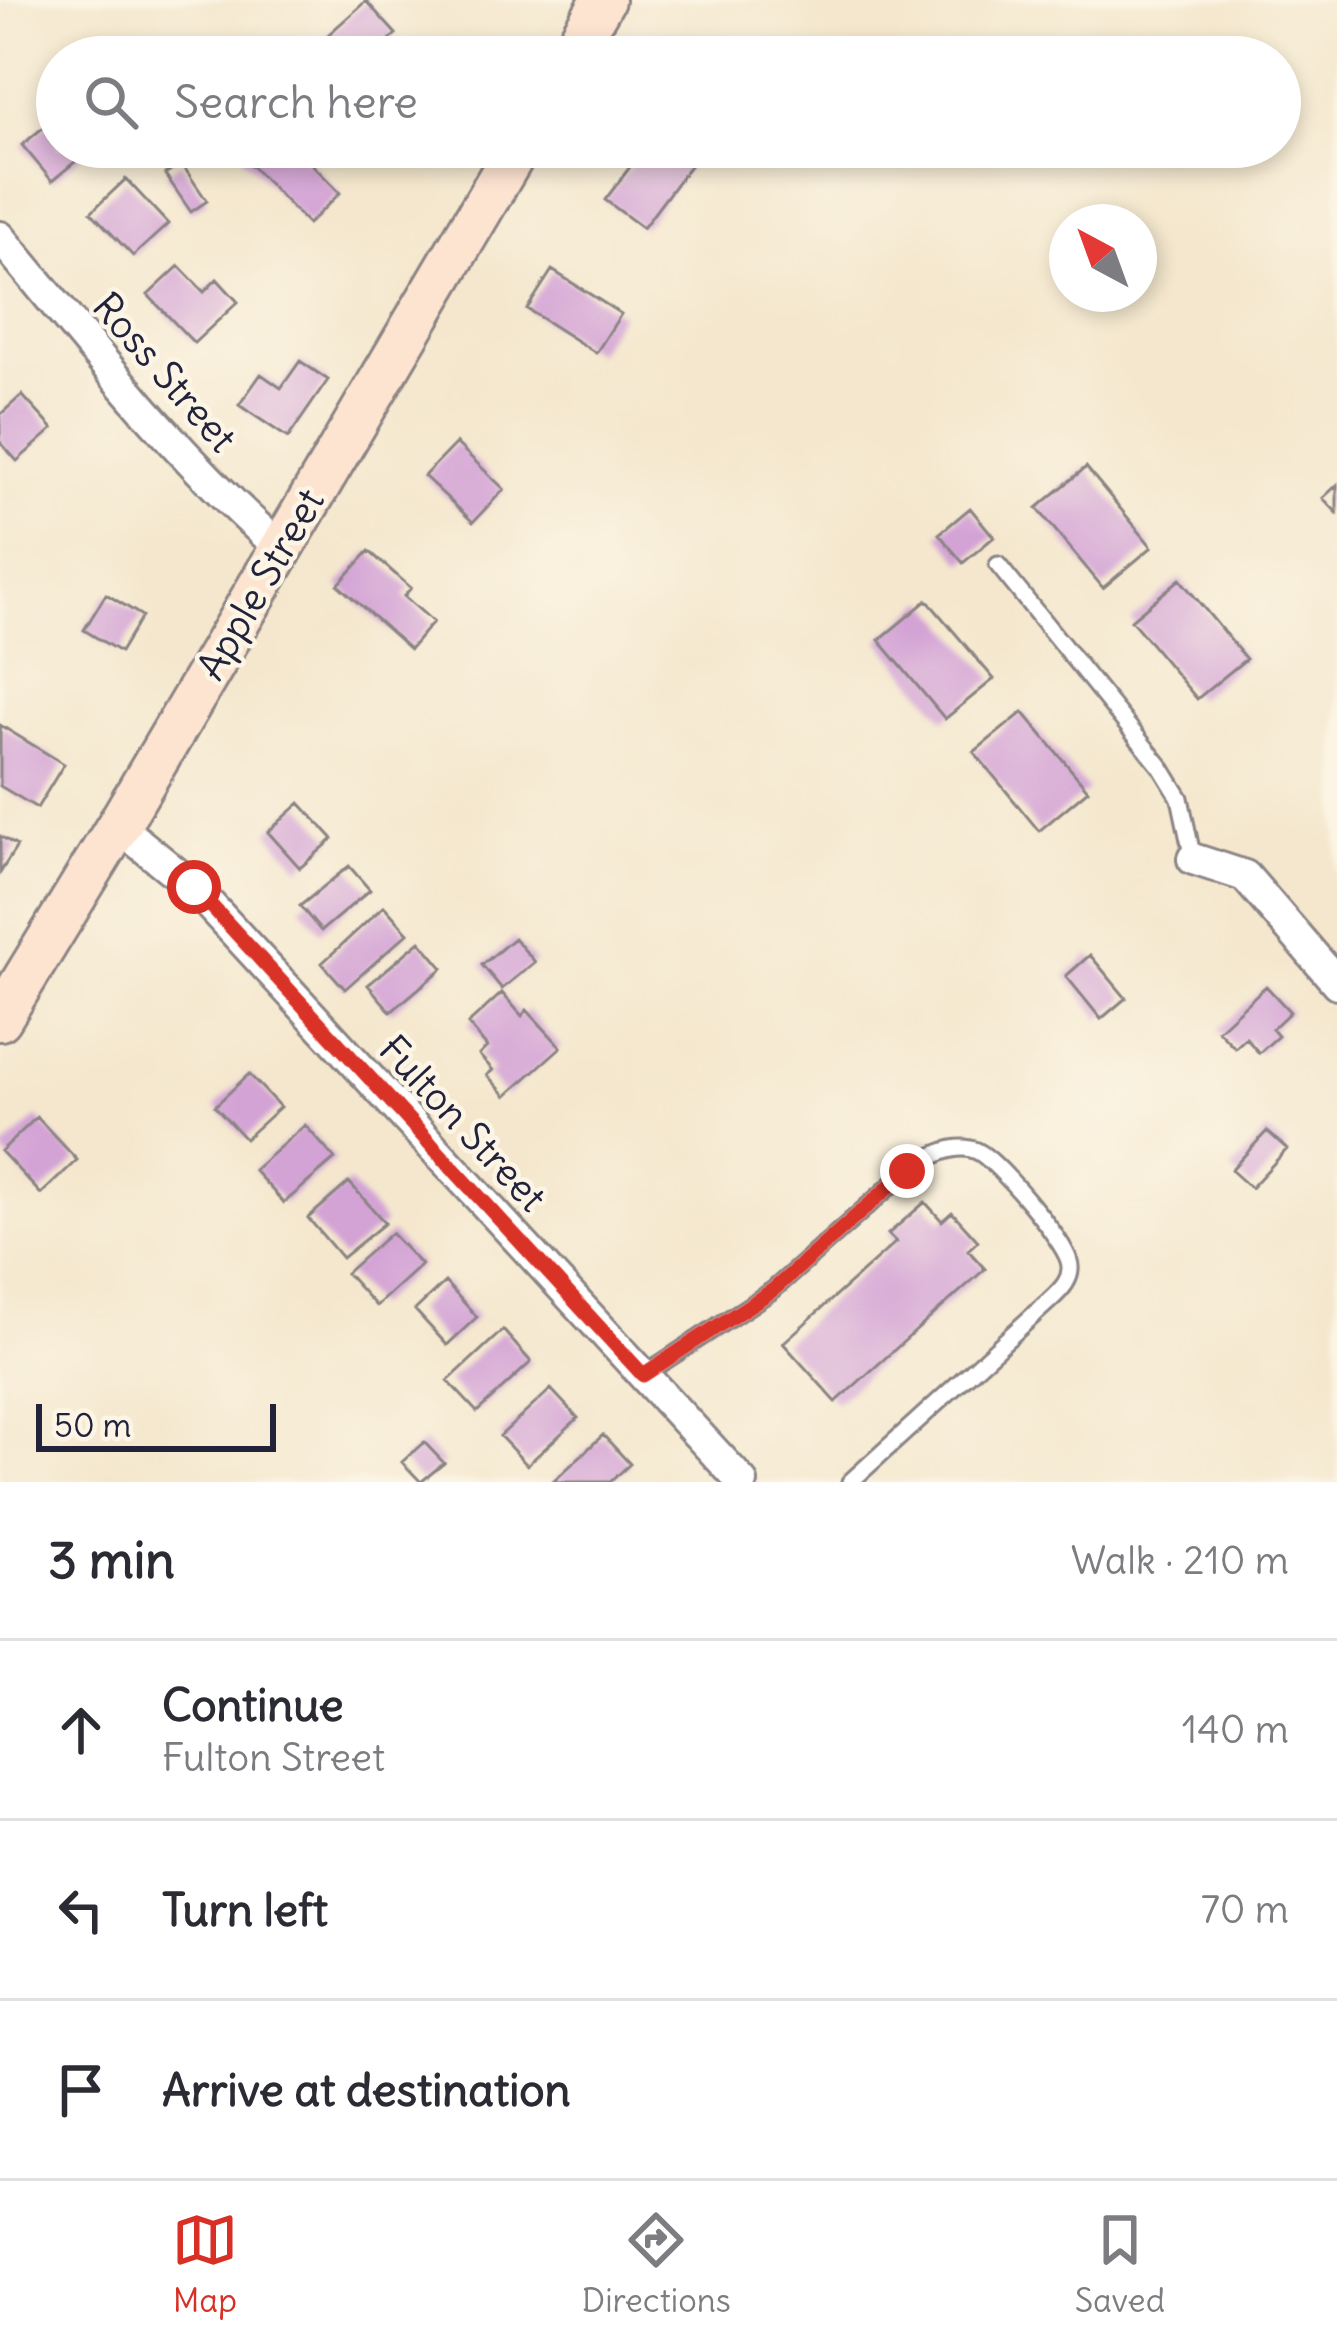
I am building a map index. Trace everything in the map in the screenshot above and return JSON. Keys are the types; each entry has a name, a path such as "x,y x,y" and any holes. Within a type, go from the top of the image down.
{"street":[{"path":"582,36 603,0"},
{"name":"Apple Street","path":"0,1019 506,168"},
{"name":"Ross Street","path":"0,237 159,428 220,495 281,548"},
{"name":"Fulton Street","path":"118,826 194,887 742,1482"},
{"path":"1193,859 1245,876 1337,983"}],"lane":[{"path":"998,565 1161,767 1180,798 1193,859"},
{"path":"643,1375 773,1290 927,1157 953,1149 976,1150 1060,1241 1070,1262 1070,1277 850,1482"}],"building":[{"path":"366,1 396,34 394,36 327,36"},
{"path":"36,133 36,162 22,145"},
{"path":"41,168 68,168 52,181"},
{"path":"184,168 207,201 191,212 165,174"},
{"path":"254,168 316,168 340,193 308,224"},
{"path":"629,168 688,168 643,228 605,200"},
{"path":"126,179 168,224 133,256 91,212"},
{"path":"179,266 204,292 217,279 238,302 194,343 148,295"},
{"path":"552,270 621,314 596,353 527,309"},
{"path":"300,361 328,380 288,438 239,405 261,374 281,388"},
{"path":"22,395 53,429 17,461 0,442 0,415"},
{"path":"456,443 504,489 473,522 424,476"},
{"path":"1086,467 1152,547 1103,588 1037,508"},
{"path":"1337,485 1337,513 1323,498"},
{"path":"970,508 994,537 963,563 939,534"},
{"path":"369,551 411,588 404,596 433,622 410,649 338,585"},
{"path":"1180,579 1246,659 1197,699 1131,620"},
{"path":"106,594 142,616 120,652 84,630"},
{"path":"927,600 994,679 945,719 879,640"},
{"path":"1023,712 1088,790 1039,831 974,752"},
{"path":"0,725 64,764 37,808 0,786"},
{"path":"300,803 333,839 300,868 268,832"},
{"path":"0,836 17,846 0,873"},
{"path":"349,866 370,890 321,931 300,906"},
{"path":"384,906 408,933 345,989 322,963"},
{"path":"514,938 535,962 502,989 482,965"},
{"path":"420,941 443,968 391,1012 368,985"},
{"path":"1090,955 1126,998 1101,1019 1066,976"},
{"path":"1266,986 1290,1012 1272,1029 1278,1036 1259,1053 1246,1038 1235,1048 1218,1030"},
{"path":"502,993 522,1016 527,1010 561,1047 506,1096 487,1075 493,1070 479,1055 487,1047 468,1024"},
{"path":"249,1074 280,1107 245,1139 215,1106"},
{"path":"37,1117 77,1160 41,1194 1,1151"},
{"path":"305,1125 335,1159 284,1203 254,1170"},
{"path":"1267,1131 1287,1149 1251,1188 1231,1170"},
{"path":"349,1182 385,1223 342,1258 308,1218"},
{"path":"925,1202 942,1221 952,1212 978,1241 968,1250 985,1269 836,1402 783,1343 896,1242 888,1234"},
{"path":"391,1233 421,1265 376,1306 346,1273"},
{"path":"445,1282 477,1317 447,1345 415,1310"},
{"path":"503,1330 531,1362 477,1412 448,1381"},
{"path":"551,1389 578,1418 527,1465 500,1436"},
{"path":"603,1435 630,1464 610,1482 553,1482"},
{"path":"424,1442 444,1463 421,1482 402,1462"}],"route":[{"path":"194,887 643,1375 773,1290 907,1171"}]}
